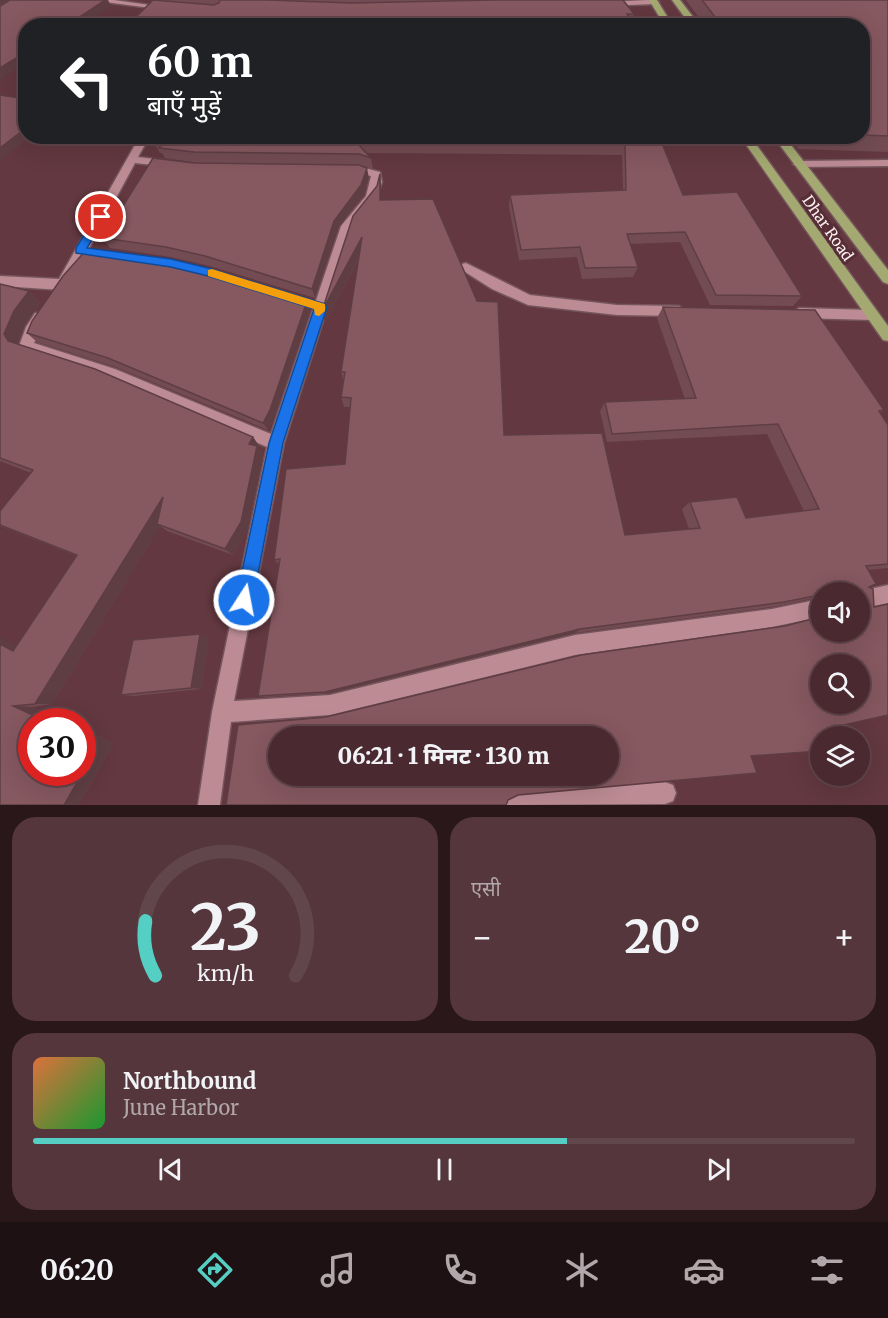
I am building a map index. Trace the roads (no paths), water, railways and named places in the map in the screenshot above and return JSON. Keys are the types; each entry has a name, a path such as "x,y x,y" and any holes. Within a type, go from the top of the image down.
{"main road":[{"path":"676,0 690,18"},
{"path":"654,1 664,18"},
{"name":"Dhar Road","path":"751,144 888,336"},
{"name":"Dhar Road","path":"784,144 888,279"}],"street":[{"path":"93,0 167,8 176,4"},
{"path":"600,4 654,1"},
{"path":"141,144 85,251 33,327 26,346 110,374 276,443"},
{"path":"133,160 188,166"},
{"path":"798,164 888,163"},
{"path":"209,805 222,712 276,443 315,305 346,226 363,207 374,190 377,179 376,174 370,171 333,171"},
{"path":"466,267 497,286 528,300 617,310 698,311"},
{"path":"0,281 63,284"},
{"path":"791,313 872,315"},
{"path":"870,598 888,594"},
{"path":"222,712 330,705 575,645 772,618 810,610"},
{"path":"515,805 665,793"}]}
